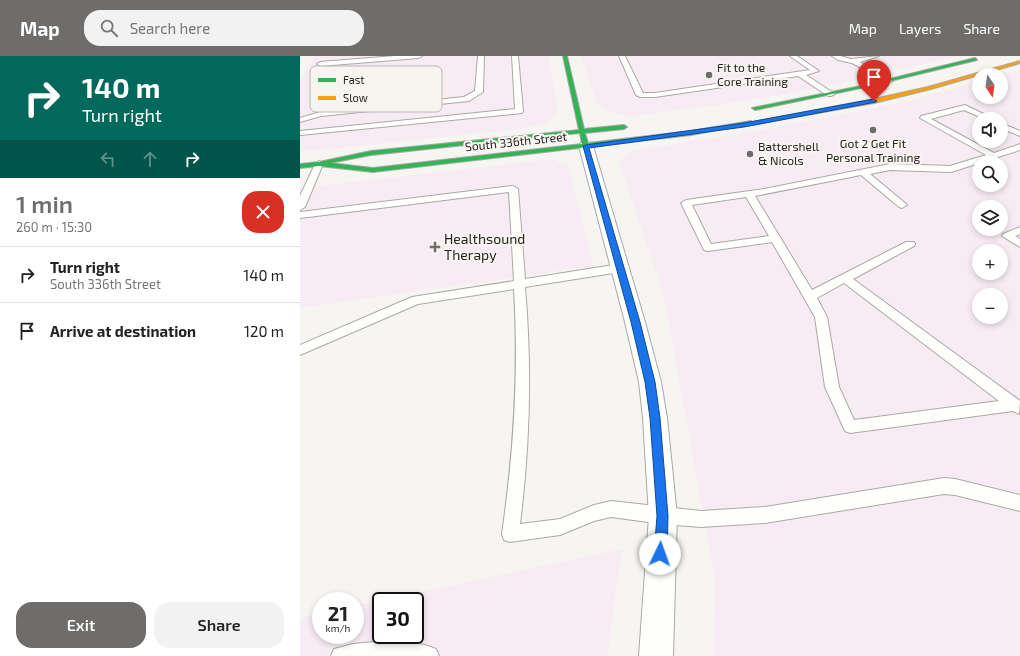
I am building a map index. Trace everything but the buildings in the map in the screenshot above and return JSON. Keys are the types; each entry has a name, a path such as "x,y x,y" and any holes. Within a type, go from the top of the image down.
{"main road":[{"path":"565,56 584,139"},
{"path":"743,110 831,94 890,81 980,58"},
{"name":"South 336th Street","path":"300,166 319,164 371,153 691,133 813,113 929,88 1020,62"},
{"name":"South 336th Street","path":"319,164 373,170 584,139 634,126"}],"street":[{"path":"584,139 636,322 650,382 655,418 663,516 656,656"}],"lane":[{"path":"320,64 419,56"},
{"path":"442,102 466,100 479,92 481,56"},
{"path":"300,133 519,111 514,56"},
{"path":"624,57 640,95 665,94 816,71 793,56"},
{"path":"835,56 844,61 853,61 876,56"},
{"path":"853,61 890,81"},
{"path":"800,74 831,94"},
{"path":"972,144 924,118 965,107 975,112"},
{"path":"300,120 320,114 341,112"},
{"path":"1008,128 1020,134"},
{"path":"979,148 994,156 1020,147"},
{"path":"775,238 708,248 686,203 749,194 897,166 951,169 972,163"},
{"path":"300,207 319,164"},
{"path":"862,172 902,205"},
{"path":"300,215 513,189 523,346 523,386 521,435 510,534 560,527 594,513 611,509 663,516 701,519 765,515 944,486 955,487 1020,503"},
{"path":"749,194 821,317 832,387 850,428 1018,407"},
{"path":"1020,230 1007,236 1020,244"},
{"path":"810,296 910,244"},
{"path":"300,350 416,300 620,268"},
{"path":"844,278 1018,407"},
{"path":"341,656 385,649 408,651 429,656"}],"shaded area":[{"path":"315,56 548,56 558,112 547,122 522,129 300,152 300,80"},
{"path":"581,56 960,56 813,89 732,103 633,116 618,115 600,107 597,103"},
{"path":"1020,70 1020,656 713,656 715,580 663,292 619,162 629,151 732,135 900,103 972,83 972,104 1008,104 1008,73"},
{"path":"550,159 568,165 594,266 300,308 300,188"},
{"path":"622,549 607,656 300,656 300,618 312,615 312,644 364,644 364,604 372,602 372,644 424,644 424,592 421,592"}],"traffic: fast":[{"path":"565,56 585,144"},
{"path":"755,108 861,87 975,59"},
{"path":"319,164 373,170 691,133 751,123"},
{"path":"300,166 319,164 371,153 624,127"}],"traffic: slow":[{"path":"751,123 874,101 929,88 1020,62"}],"place":[{"name":"Fit to the Core Training","path":"709,75"},
{"name":"Got 2 Get Fit Personal Training","path":"873,130"},
{"name":"Battershell & Nicols","path":"750,154"},
{"name":"Healthsound Therapy","path":"435,247"}],"route":[{"path":"660,554 663,516 655,418 650,382 636,322 615,253 586,146 665,137 744,125 874,101"}]}
